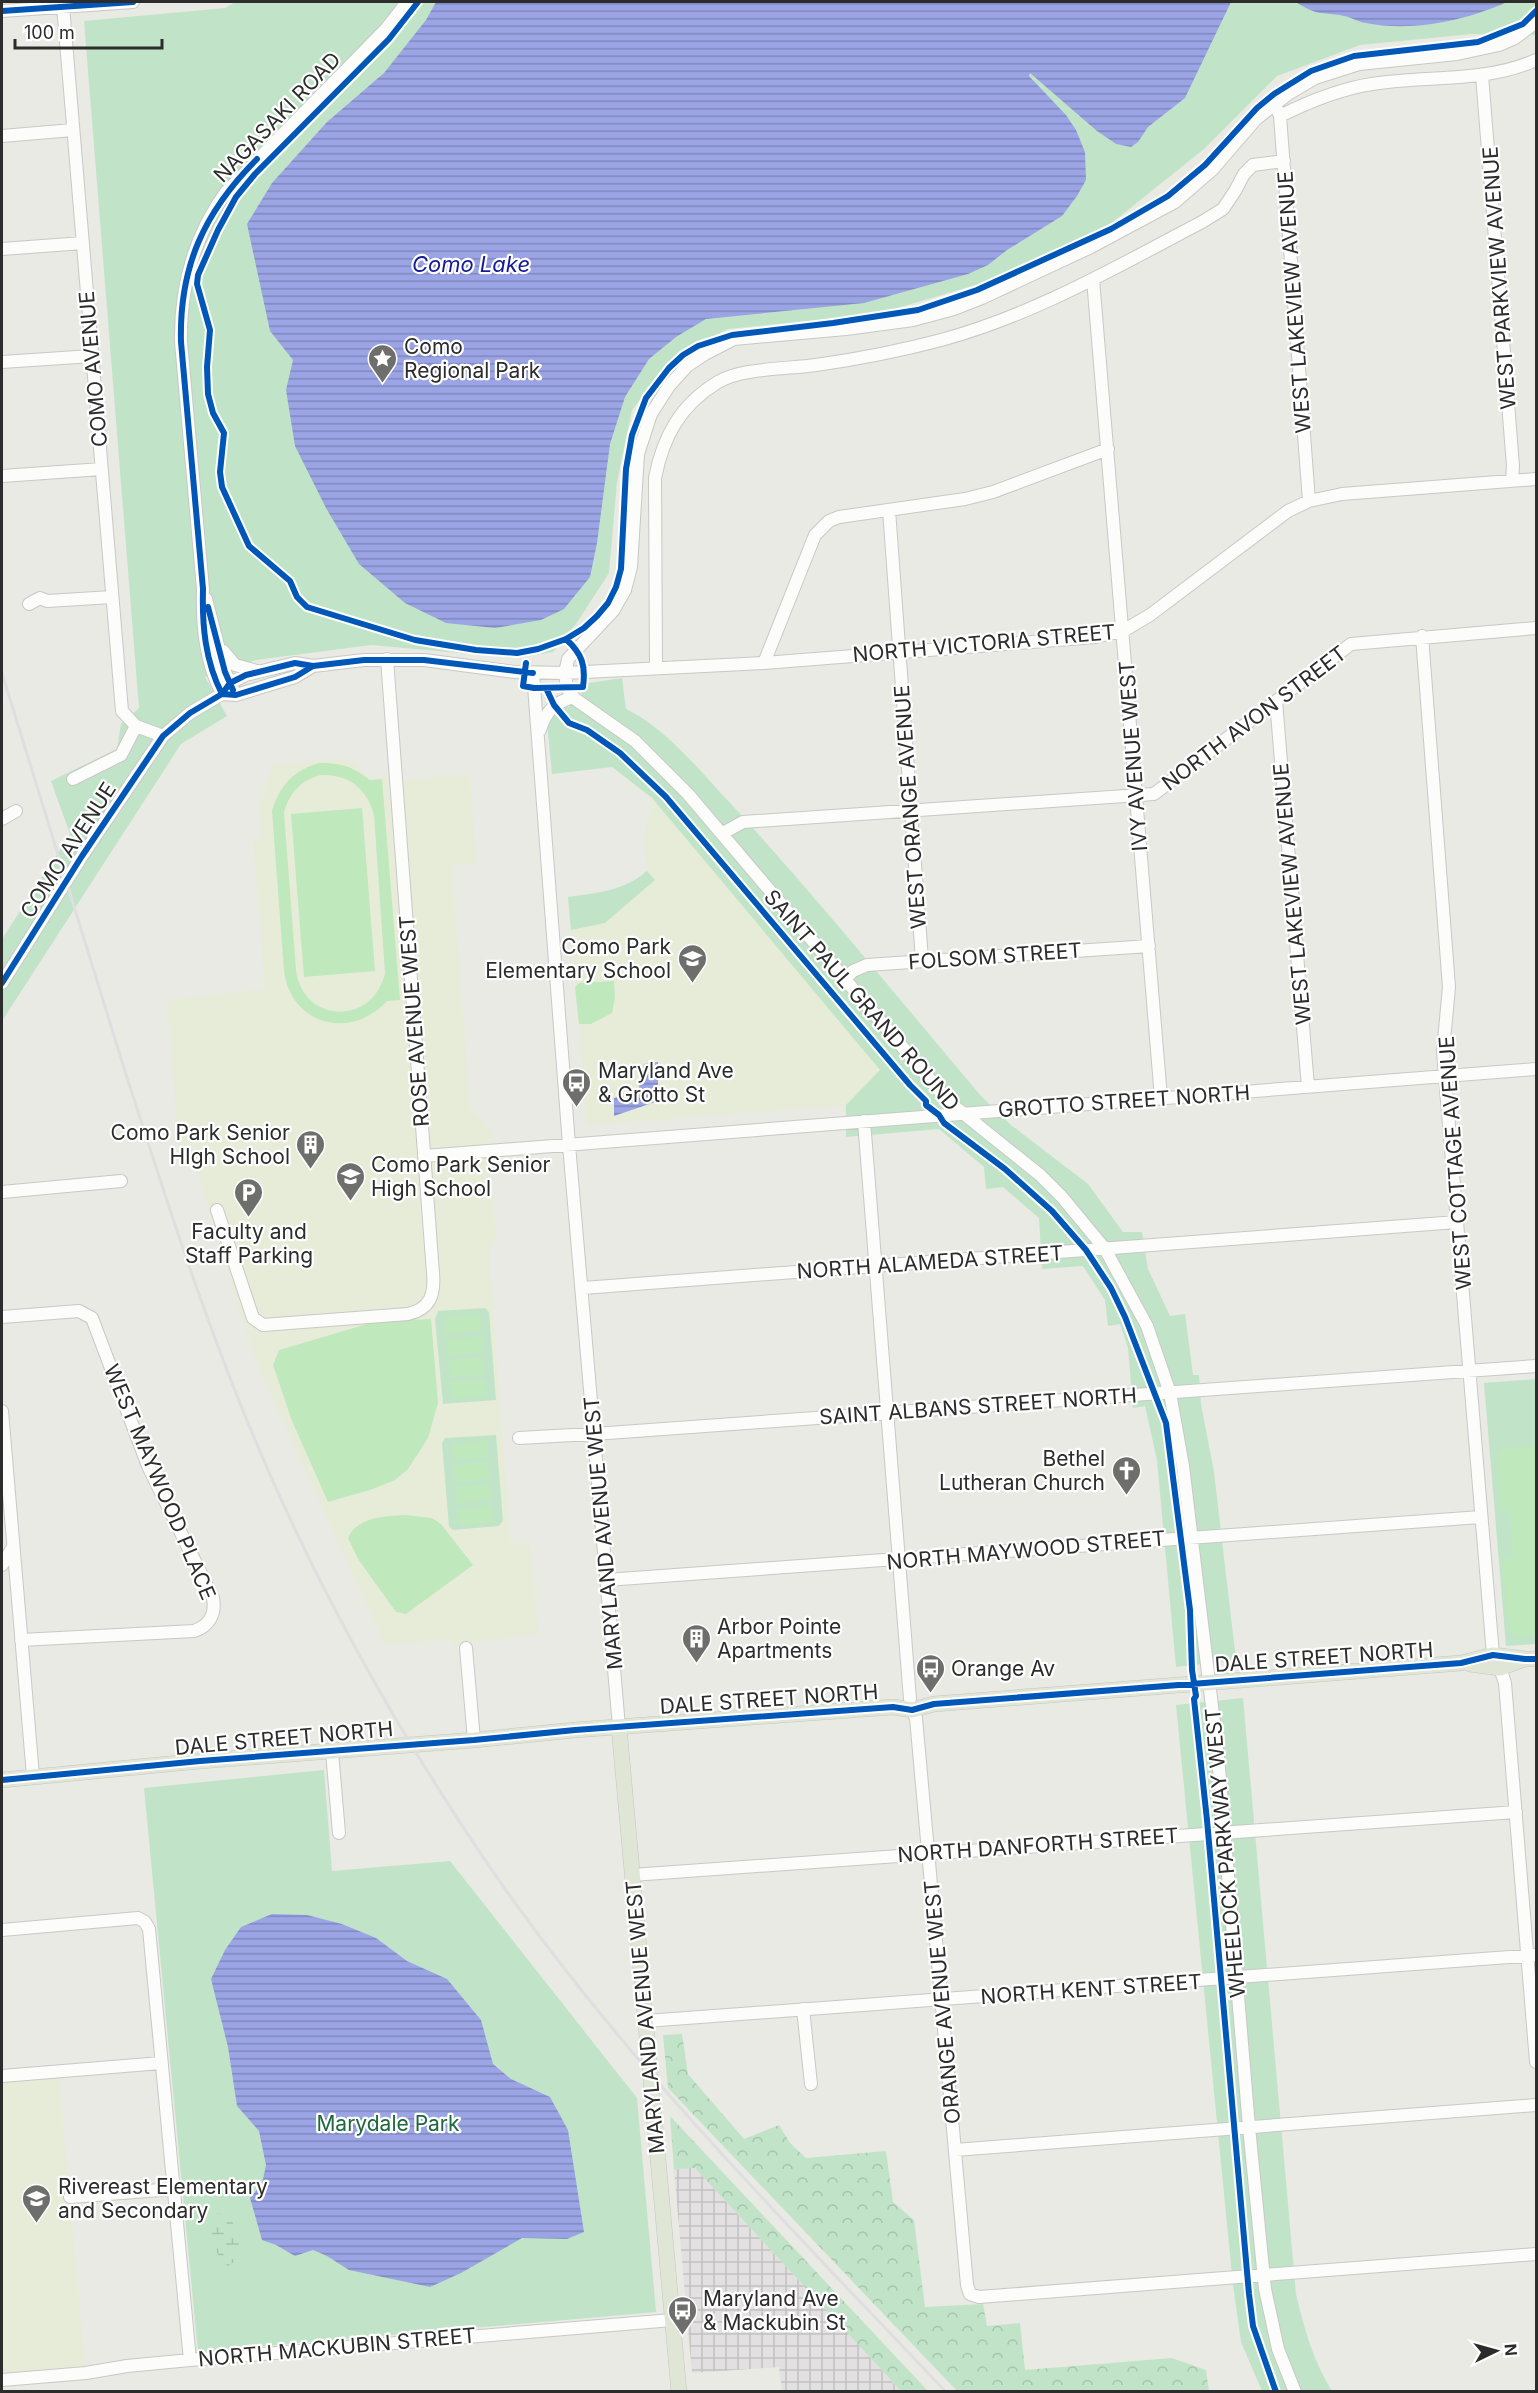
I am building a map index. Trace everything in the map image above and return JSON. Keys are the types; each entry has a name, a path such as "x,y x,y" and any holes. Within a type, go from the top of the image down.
{"main road":[{"name":"DALE STREET NORTH","path":"2,1780 619,1727 1531,1659"},
{"name":"MARYLAND AVENUE WEST","path":"619,1727 679,2391"}],"street":[{"path":"2,11 133,2"},
{"name":"NAGASAKI ROAD","path":"203,589 181,325 184,288 192,257 215,207 237,178 387,28 407,2"},
{"name":"COMO AVENUE","path":"63,6 122,711 136,726"},
{"path":"1278,110 1315,78 1337,70 1359,64 1457,54 1490,48 1515,38 1536,22"},
{"path":"538,737 545,715 550,709 573,697 567,688 565,674 568,659 614,611 625,590 631,567 636,468 641,438 659,400 687,366 718,346 734,339 856,328 913,320 954,309 1004,289 1137,224 1175,202 1212,170 1256,119 1278,110 1372,84 1503,72 1536,60"},
{"name":"WEST PARKVIEW AVENUE","path":"1482,75 1513,466 1512,481"},
{"name":"WEST LAKEVIEW AVENUE","path":"1278,110 1284,161 1309,501"},
{"path":"2,136 73,130"},
{"path":"656,668 655,478 661,449 675,424 695,398 720,381 754,371 816,365 942,339 1010,316 1093,279 1202,222 1223,209 1244,174 1253,165 1284,161"},
{"path":"2,249 83,243"},
{"name":"IVY AVENUE WEST","path":"1093,279 1161,1098"},
{"path":"2,362 92,356"},
{"path":"764,663 815,535 821,528 839,517 965,499 993,492 1108,449"},
{"path":"2,476 102,469"},
{"name":"NORTH VICTORIA STREET","path":"313,666 343,661 387,659 565,674 764,663 1095,637 1123,631 1150,615 1288,511 1309,501 1342,494 1536,479"},
{"name":"WEST ORANGE AVENUE","path":"889,510 922,960"},
{"path":"203,589 230,683 236,695"},
{"path":"203,589 202,619 208,658 212,676 222,694"},
{"path":"29,604 40,598 47,601 112,597"},
{"name":"NORTH AVON STREET","path":"723,833 743,822 1154,794 1351,644 1422,636 1536,628"},
{"name":"WEST COTTAGE AVENUE","path":"1422,636 1449,987 1443,1051 1445,1077 1481,1517 1497,1661 1505,1683 1532,1956 1536,2062"},
{"path":"218,642 226,656 235,665 244,669 262,671"},
{"name":"ROSE AVENUE WEST","path":"217,1210 253,1318 263,1325 419,1311 428,1305 433,1295 387,659"},
{"path":"222,694 230,683 246,675 295,663 313,666"},
{"path":"222,694 236,695 295,676 313,666"},
{"name":"MARYLAND AVENUE WEST","path":"533,673 569,1145 619,1727"},
{"name":"COMO AVENUE","path":"2,983 82,856 163,736 190,713 222,694"},
{"name":"WHEELOCK PARKWAY WEST","path":"573,697 643,748 678,783 723,833 949,1102 1047,1181 1078,1214 1105,1249 1147,1326 1170,1393 1209,1682 1264,2275 1278,2349 1295,2391"},
{"name":"WEST LAKEVIEW AVENUE","path":"1276,701 1308,1087"},
{"path":"73,779 121,755 136,726 163,736"},
{"path":"2,819 16,811"},
{"name":"FOLSOM STREET","path":"845,979 853,971 867,964 1149,946"},
{"name":"GROTTO STREET NORTH","path":"424,1156 1536,1069"},
{"name":"ORANGE AVENUE WEST","path":"864,1121 911,1705 916,1718 967,2285 970,2294 978,2297 1264,2275"},
{"path":"2,1192 121,1182"},
{"name":"NORTH ALAMEDA STREET","path":"583,1288 1457,1222"},
{"name":"WEST MAYWOOD PLACE","path":"2,1317 79,1311 92,1318 148,1466 213,1598 214,1605 206,1625 194,1631 21,1640"},
{"name":"SAINT ALBANS STREET NORTH","path":"519,1438 1536,1366"},
{"path":"2,1412 33,1776"},
{"name":"NORTH MAYWOOD STREET","path":"606,1580 1481,1517"},
{"path":"2,1565 13,1547"},
{"path":"466,1648 474,1740"},
{"path":"332,1752 339,1833"},
{"name":"NORTH DANFORTH STREET","path":"632,1875 1516,1812"},
{"path":"2,1930 138,1918 145,1922 149,1929 190,2360"},
{"name":"NORTH KENT STREET","path":"646,2021 1532,1956"},
{"path":"803,2009 811,2084"},
{"path":"2,2076 161,2063"},
{"path":"955,2150 1536,2105"},
{"path":"70,2197 173,2188"},
{"path":"1264,2275 1536,2254"},
{"name":"NORTH MACKUBIN STREET","path":"2,2380 86,2373 127,2366 190,2360 672,2320"}],"shaded area":[{"name":"Como Park Senior High School","path":"349,759 369,778 384,776 399,780 470,774 476,863 452,865 470,1108 493,1134 490,1162 496,1238 490,1252 490,1271 511,1544 530,1542 539,1634 452,1645 452,1639 385,1645 260,1371 196,1166 180,1166 167,1000 265,989 253,840 260,839 258,811 273,764"},
{"name":"Como Park Elementary School","path":"652,798 906,1101 587,1125 568,897 614,890 636,880 647,871 643,839"},
{"name":"Rivereast Elementary and Secondary","path":"59,2078 85,2366 2,2373 2,2083"},
{"path":"694,2167 901,2391 782,2391 779,2367 692,2373 674,2169"}],"green space":[{"name":"Como Lake","path":"235,2 1536,2 1536,35 1472,34 1360,45 1277,76 1204,149 1113,222 996,279 877,314 728,329 675,356 632,410 617,482 609,573 576,624 553,652 517,658 371,645 256,660 205,677 227,716 181,744 2,1021 2,939 70,834 51,781 117,749 121,724 139,708 84,21 225,8"},
{"path":"622,678 626,709 655,727 706,777 826,911 981,1096 1011,1125 1088,1184 1123,1232 1142,1232 1148,1269 1170,1316 1185,1314 1193,1375 1199,1375 1201,1404 1214,1472 1236,1660 1176,1667 1157,1460 1145,1406 1133,1408 1128,1348 1120,1324 1108,1326 1105,1300 1083,1266 1042,1269 1039,1218 1003,1187 986,1189 984,1167 939,1129 846,1137 846,1105 880,1070 652,798 612,767 552,774 547,722 561,707 569,707 582,693 582,684"},
{"path":"319,763 334,763 352,769 370,780 382,779 400,1000 387,1001 373,1013 357,1021 340,1023 325,1021 310,1015 298,1004 289,989 284,971 272,811 283,787 295,775","holes":["331,775 355,784 367,797 374,815 385,973 378,990 367,1002 353,1010 339,1012 324,1009 311,1001 301,988 296,970 284,813 289,799 297,788 314,777"]},
{"path":"362,808 375,971 304,977 291,814"},
{"path":"647,871 655,880 605,923 571,930 568,897 620,887"},
{"path":"614,981 615,998 612,1013 591,1024 579,1024 575,987 579,983"},
{"path":"485,1308 489,1312 496,1400 443,1404 435,1319 438,1311"},
{"path":"479,1314 481,1330 446,1334 444,1317"},
{"path":"431,1319 438,1403 428,1438 408,1469 395,1480 328,1502 292,1421 273,1365 279,1350 374,1322"},
{"path":"481,1336 483,1352 448,1355 446,1339"},
{"path":"483,1357 485,1374 450,1377 448,1360"},
{"path":"485,1379 486,1395 451,1398 450,1382"},
{"path":"1536,1379 1536,1644 1506,1646 1484,1383"},
{"path":"496,1435 503,1521 499,1526 453,1530 449,1527 442,1443 445,1438"},
{"path":"487,1441 488,1457 453,1460 452,1444"},
{"path":"1536,1446 1536,1635 1517,1637 1508,1630 1503,1559 1513,1558 1510,1511 1501,1511 1497,1456 1504,1448"},
{"path":"488,1462 490,1479 455,1482 453,1465"},
{"path":"490,1484 491,1500 457,1503 455,1487"},
{"path":"492,1506 493,1522 458,1525 457,1509"},
{"path":"405,1515 432,1518 441,1524 473,1565 406,1614 396,1612 358,1559 348,1538 358,1526 372,1519"},
{"path":"1243,1698 1296,2294 1310,2344 1319,2368 1332,2391 1262,2391 1241,2342 1233,2285 1176,1705"},
{"name":"Marydale Park","path":"324,1770 332,1871 450,1861 637,2098 656,2312 198,2352 144,1788"},
{"path":"682,2034 688,2074 744,2139 779,2125 790,2143 806,2158 886,2151 893,2202 914,2220 925,2307 983,2304 987,2326 1020,2323 1025,2370 1172,2358 1206,2370 1209,2391 957,2391 668,2088 663,2035"},
{"path":"670,2116 928,2391 901,2391 695,2168 674,2169"},
{"path":"217,2213 225,2215 232,2222 238,2231 240,2240 239,2259 226,2267 220,2263 210,2226"}],"water":[{"name":"Como Lake","path":"436,2 1231,2 1185,98 1148,127 1138,142 1131,147 1116,144 1097,131 1030,73 1029,76 1066,115 1076,130 1085,152 1086,180 1062,216 1007,250 988,265 968,274 864,303 706,319 676,337 649,359 625,397 610,444 597,543 590,577 564,609 541,620 495,628 446,623 405,603 359,564 326,508 295,446 286,390 293,360 270,331 247,224 272,183 327,122 384,73 426,20"},
{"path":"1295,2 1507,2 1474,15 1438,23 1402,26 1360,22 1308,9"},
{"path":"658,1062 658,1101 614,1116 614,1098 638,1092 644,1064"},
{"path":"272,1914 307,1915 342,1924 376,1938 407,1961 447,1979 481,2020 493,2064 511,2079 550,2097 568,2130 584,2232 567,2239 522,2238 461,2273 430,2287 349,2270 313,2250 295,2256 262,2240 250,2198 262,2184 266,2165 259,2131 237,2106 228,2047 211,1979 225,1950 241,1927"}],"railway":[{"path":"2,673 123,1065 208,1320 247,1420 291,1521 368,1671 426,1769 487,1863 592,2003 648,2070 765,2201 946,2392"}],"cycle path":[{"path":"2,11 133,2"},
{"path":"418,2 389,39 255,174 236,197 198,275 197,284 210,330 207,367 208,394 213,413 224,433 220,472 222,487 249,546 290,581 297,597 307,607 415,640 476,650 517,653 538,649 566,639 584,628 608,603 621,569 626,469 632,435 646,398 669,368 683,355 698,346 732,335 918,310 977,290 1111,229 1168,196 1205,165 1257,108 1274,94 1311,71 1354,56 1478,42 1523,24 1536,11"},
{"path":"222,694 208,656 204,629 203,589 181,342 182,315 190,265 198,242 222,199 257,159"},
{"path":"208,607 225,672 233,690"},
{"path":"526,663 523,686 534,688 583,687 582,660 566,639"},
{"path":"222,694 236,695 295,677 313,666 364,660 424,660 533,673"},
{"path":"2,983 82,856 163,736 190,713 222,694 230,683 246,675 295,663 313,666"},
{"name":"SAINT PAUL GRAND ROUND","path":"546,688 554,705 569,723 587,730 620,753 666,797 926,1101 926,1105 939,1115 944,1123 1005,1169 1052,1211 1086,1250 1111,1288 1125,1317 1166,1423 1190,1610 1192,1670 1196,1696 1194,1699 1207,1820 1249,2294 1253,2326 1276,2392"},
{"path":"2,1780 575,1730 893,1707 912,1710 934,1704 1461,1663 1493,1655 1536,1659"}],"place":[{"name":"Como Regional Park","path":"383,384"},
{"name":"Como Park Elementary School","path":"692,984"},
{"name":"Maryland Ave & Grotto St","path":"577,1108"},
{"name":"Como Park Senior HIgh School","path":"311,1170"},
{"name":"Como Park Senior High School","path":"350,1202"},
{"name":"Faculty and Staff Parking","path":"249,1218"},
{"name":"Bethel Lutheran Church","path":"1126,1496"},
{"name":"Arbor Pointe Apartments","path":"696,1664"},
{"name":"Orange Av","path":"930,1694"},
{"name":"Rivereast Elementary and Secondary","path":"37,2224"},
{"name":"Maryland Ave & Mackubin St","path":"682,2336"}]}
